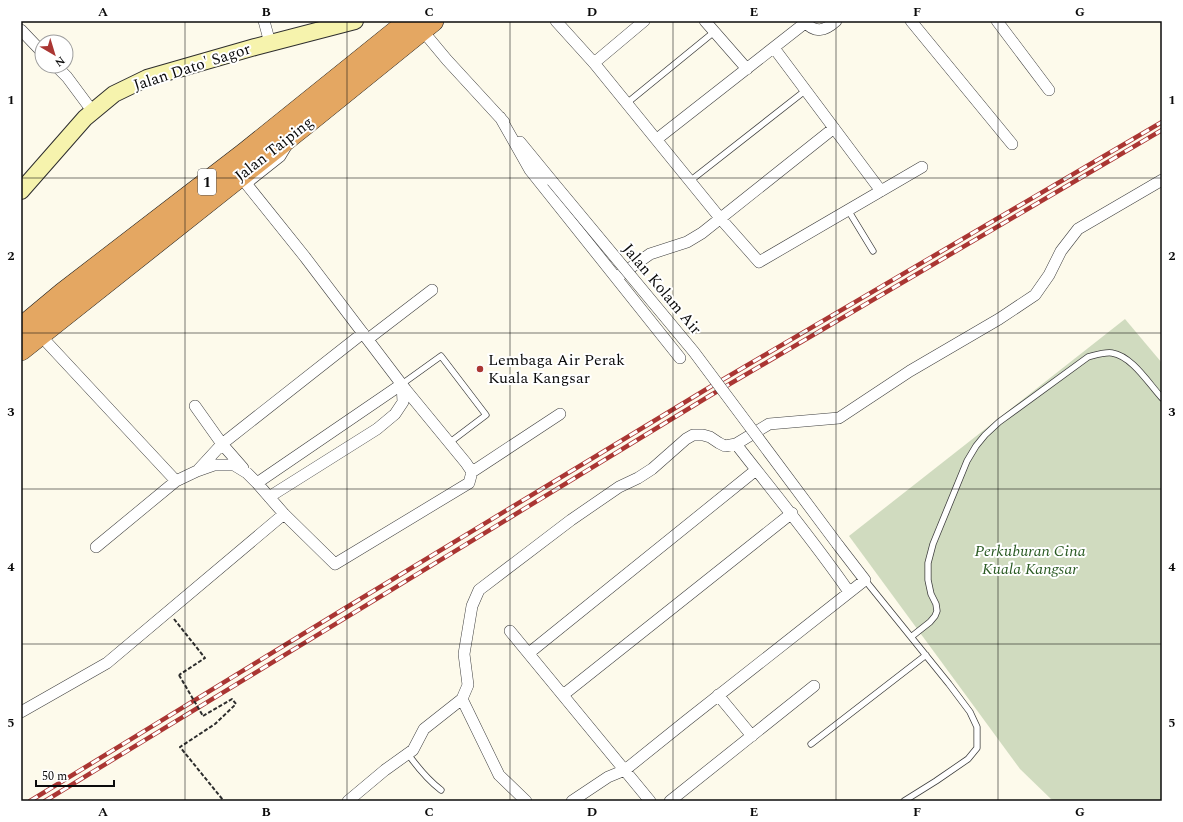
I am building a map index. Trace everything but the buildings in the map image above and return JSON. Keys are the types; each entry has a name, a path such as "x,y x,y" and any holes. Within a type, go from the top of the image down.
{"highway":[{"name":"Jalan Taiping","path":"21,350 27,333 63,293 245,153 392,35 421,24"},
{"name":"Jalan Taiping","path":"27,333 244,180 285,140 421,24"},
{"path":"206,183 226,176 244,180"}],"main road":[{"name":"Jalan Dato' Sagor","path":"21,191 85,118 114,94 147,78 270,43 355,21"}],"street":[{"path":"264,21 270,43"},
{"path":"594,63 644,21"},
{"path":"705,21 747,69"},
{"path":"657,139 805,22 816,30 825,29 836,21"},
{"path":"911,21 1012,144"},
{"path":"997,21 1049,90"},
{"path":"557,22 594,63 720,218 759,262 922,167"},
{"name":"Jalan Kolam Air","path":"421,24 447,60 500,117 694,352 865,580"},
{"path":"21,30 34,44"},
{"path":"774,48 881,191"},
{"path":"64,74 93,112"},
{"path":"500,117 530,170 680,358"},
{"path":"616,278 650,254 687,242 702,234 720,218 834,128"},
{"path":"244,180 472,472"},
{"path":"348,801 385,770 413,750 424,729 462,699 468,685 464,654 472,606 474,598 479,590 571,520 619,487 652,469 686,439 693,435 710,437 725,446 736,444 769,424 839,418 910,371 999,319 1035,295 1049,275 1061,251 1078,229 1162,180"},
{"path":"197,471 222,444 365,336 432,290"},
{"path":"27,333 176,481"},
{"path":"257,483 402,384"},
{"path":"269,497 377,429 395,414 403,402 402,384"},
{"path":"194,406 222,444 247,473 284,514 335,564 469,483 472,472 560,414"},
{"path":"736,444 792,513 850,592"},
{"path":"96,546 176,481 214,464 234,465 247,473"},
{"path":"529,653 756,470"},
{"path":"564,695 792,513"},
{"path":"21,712 107,663 284,514"},
{"path":"572,801 608,777 625,770 865,580"},
{"path":"510,630 650,801"},
{"path":"670,801 814,686"},
{"path":"718,695 752,736"},
{"path":"462,699 499,775 526,801"}],"lane":[{"path":"627,103 714,32"},
{"path":"690,181 806,90"},
{"path":"848,210 873,251"},
{"path":"911,637 930,622 937,611 928,580 928,563 933,544 968,461 976,446 985,435 999,422 1088,357 1100,353 1112,353 1123,356 1162,398"},
{"path":"402,384 441,356 486,416 449,443"},
{"path":"865,580 970,712 977,727 977,748 968,759 904,801"},
{"path":"811,744 926,655"},
{"path":"408,754 430,782 441,790"}],"path":[{"path":"168,611 205,658 178,675 203,716 232,699 236,704 215,724 180,747 223,800 222,801"}],"green space":[{"name":"Perkuburan Cina Kuala Kangsar","path":"1125,319 1162,363 1162,801 1053,801 1020,769 849,536"}],"railway":[{"path":"30,801 705,390 1162,122"},
{"path":"45,801 711,395 1162,130"}],"place":[{"name":"Lembaga Air Perak Kuala Kangsar","path":"480,369"}]}
